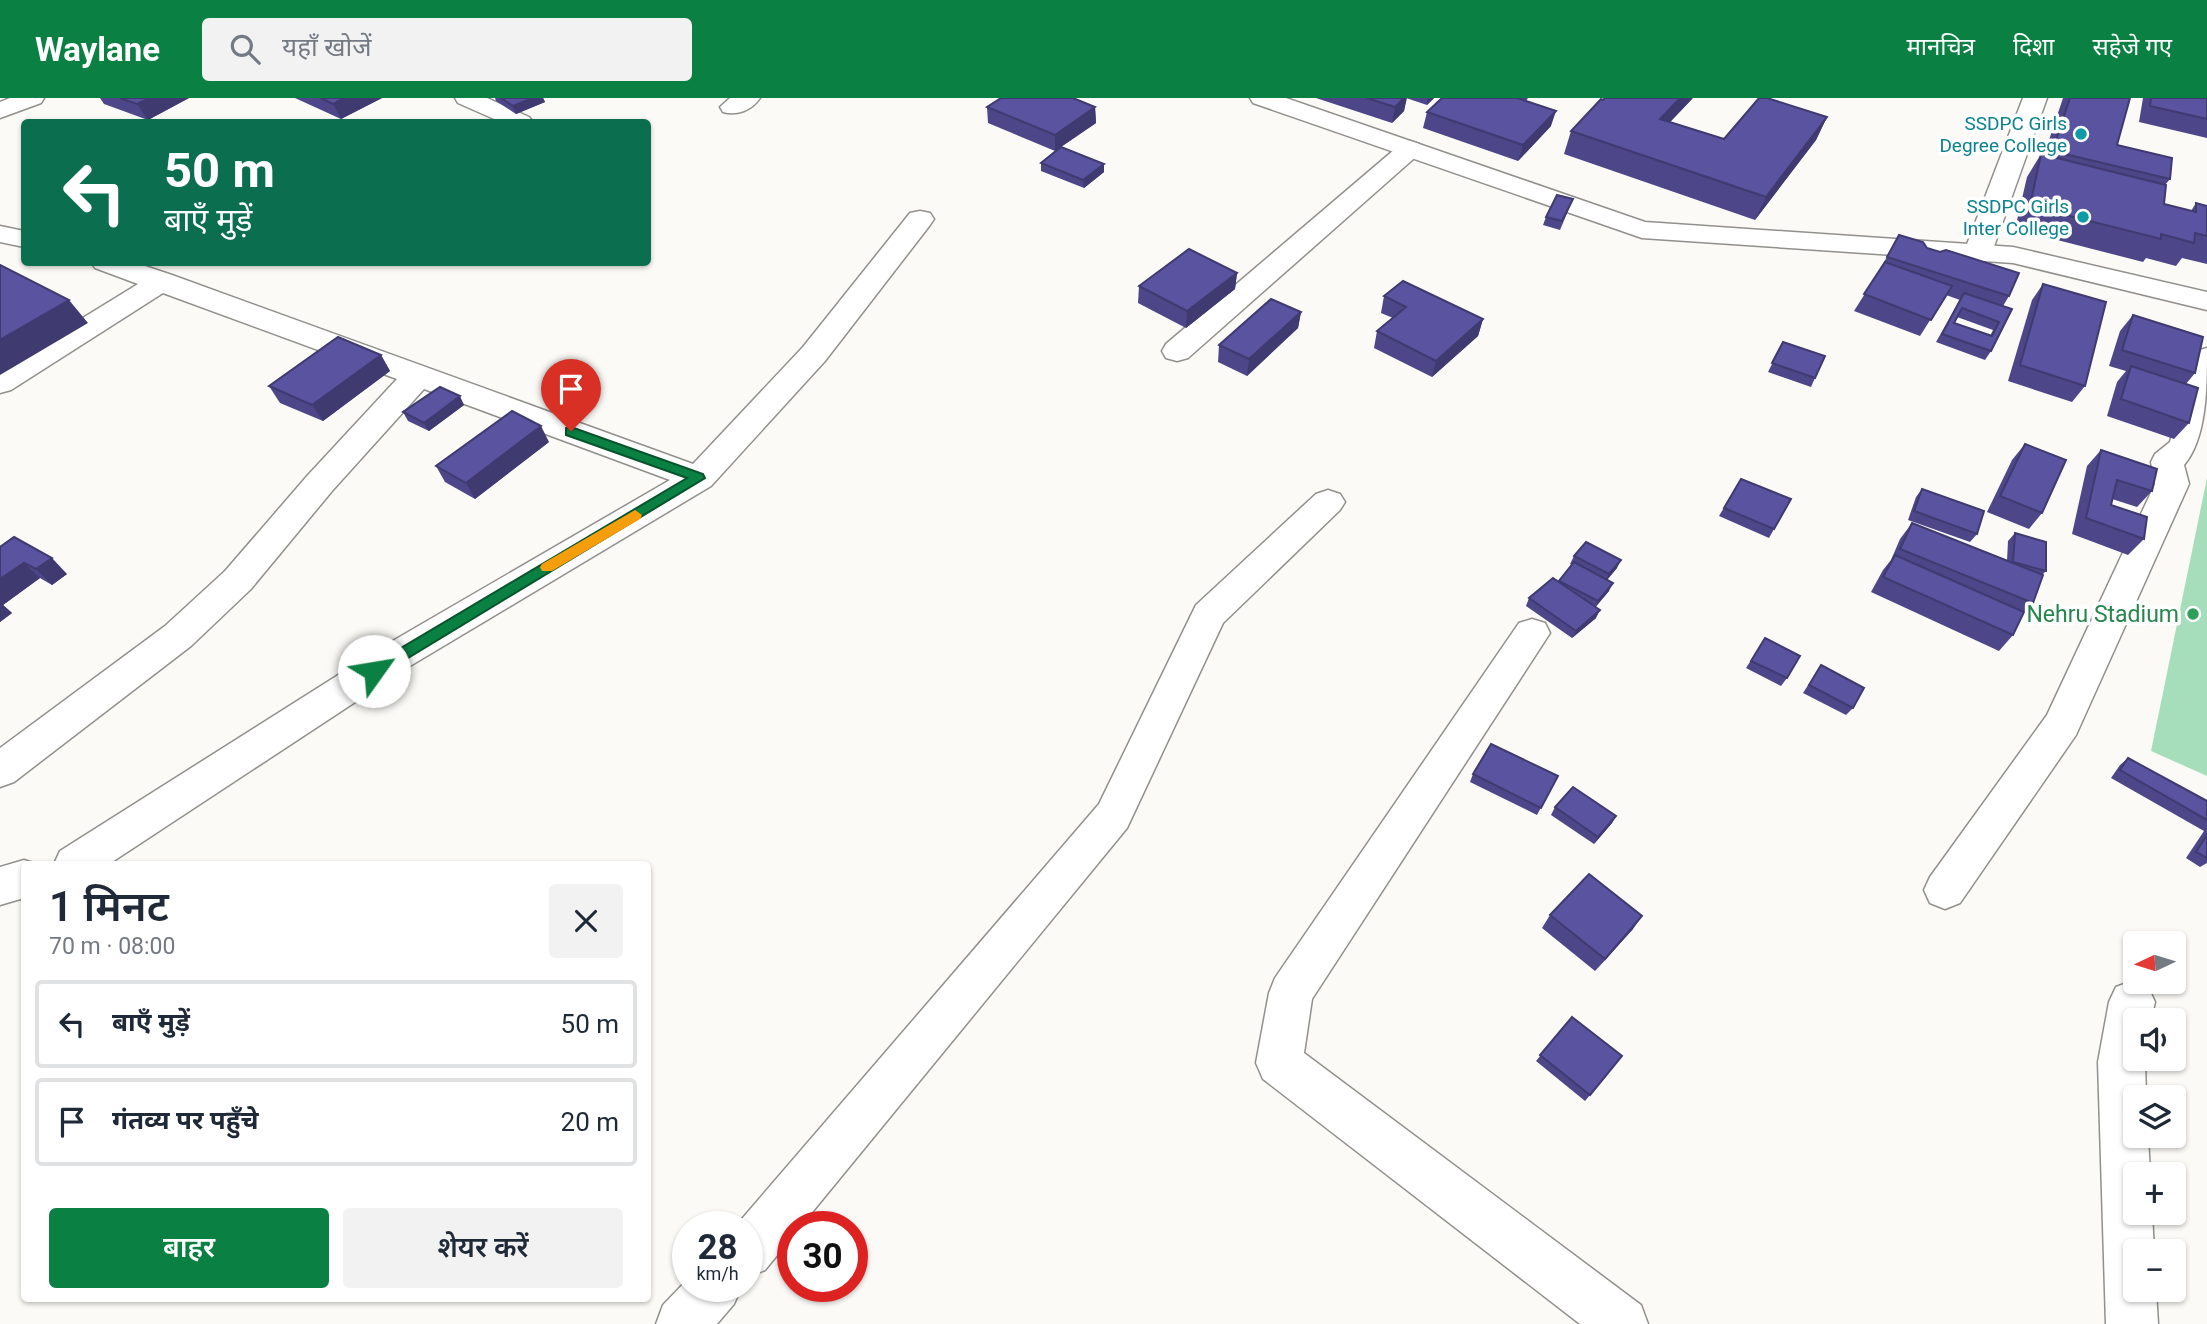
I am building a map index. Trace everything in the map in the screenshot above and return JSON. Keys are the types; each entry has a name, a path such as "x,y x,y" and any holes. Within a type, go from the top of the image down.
{"street":[{"path":"0,111 32,98"},
{"path":"467,98 513,119"},
{"path":"1262,98 1642,230 2013,255 2207,301"},
{"path":"1978,252 2035,98"},
{"path":"1177,351 1410,149"},
{"path":"80,861 397,656 699,478 814,354 920,219"},
{"path":"0,234 21,238"},
{"path":"117,266 699,478"},
{"path":"0,383 162,281"},
{"path":"1945,890 2062,724 2172,484 2167,463 2185,447 2207,358"},
{"path":"0,770 178,636 238,580 320,483 418,376"},
{"path":"763,1235 1113,816 1209,615 1328,502"},
{"path":"1532,634 1291,993 1279,1063 1622,1324"},
{"path":"0,886 21,880"},
{"path":"2132,1002 2121,1062 2132,1324"},
{"path":"682,1324 702,1302"}],"green space":[{"name":"Nehru Stadium","path":"2207,478 2207,776 2151,751"}],"building":[{"path":"120,98 150,98 137,104"},
{"path":"321,98 344,98 333,104"},
{"path":"501,98 532,98 513,106"},
{"path":"1001,98 1073,98 1095,107 1055,135 987,107"},
{"path":"1367,98 1404,98 1395,107"},
{"path":"1442,98 1517,98 1556,111 1523,145 1427,112"},
{"path":"1605,98 1680,98 1660,119 1724,139 1759,98 1767,98 1827,117 1766,197 1571,131"},
{"path":"2070,98 2130,98 2117,145 2172,158 2170,179 2052,151"},
{"path":"2151,98 2207,98 2207,119 2150,106"},
{"path":"1061,147 1104,164 1083,180 1041,163"},
{"path":"2041,154 2166,185 2164,204 2196,212 2196,203 2207,206 2207,236 2195,233 2194,243 2161,234 2161,239 2030,206"},
{"path":"1557,195 1573,199 1562,221 1546,217"},
{"path":"1899,235 1923,242 1927,248 1940,252 1946,250 2019,273 2009,296 1887,257"},
{"path":"1189,249 1237,273 1187,311 1139,286"},
{"path":"1885,262 1952,286 1931,320 1864,294"},
{"path":"0,265 69,300 0,340"},
{"path":"1403,281 1483,319 1436,361 1377,331 1406,307 1384,296"},
{"path":"2043,284 2106,302 2085,386 2020,365"},
{"path":"1964,293 2012,309 1991,351 1942,334","holes":["1962,308 1999,322 1992,336 1954,323"]},
{"path":"1271,299 1301,312 1249,359 1219,345"},
{"path":"2133,315 2203,337 2195,373 2122,350"},
{"path":"338,337 381,355 312,405 269,386"},
{"path":"1783,342 1825,356 1815,378 1772,363"},
{"path":"2131,366 2198,388 2189,423 2121,399"},
{"path":"440,387 460,396 424,423 403,412"},
{"path":"512,411 541,426 466,483 436,466"},
{"path":"2025,444 2066,460 2042,513 2000,496"},
{"path":"2101,450 2157,469 2152,491 2117,480 2111,505 2147,517 2144,539 2086,518"},
{"path":"1741,479 1791,499 1774,529 1724,508"},
{"path":"1922,489 1984,511 1977,534 1914,511"},
{"path":"1912,523 2043,575 2033,603 1900,549"},
{"path":"2015,533 2046,542 2046,571 2013,562"},
{"path":"14,537 52,558 36,569 24,563 0,579 0,547"},
{"path":"1586,542 1621,560 1609,574 1574,556"},
{"path":"1895,555 2024,612 2013,635 1883,577"},
{"path":"1574,562 1613,583 1598,601 1559,581"},
{"path":"1553,578 1600,610 1576,631 1529,598"},
{"path":"1765,638 1800,656 1787,678 1751,661"},
{"path":"1821,665 1864,688 1853,708 1809,685"},
{"path":"1491,744 1558,776 1541,808 1473,774"},
{"path":"2128,758 2207,801 2207,820 2120,770"},
{"path":"1573,787 1616,816 1598,837 1555,807"},
{"path":"2207,835 2207,858 2196,852"},
{"path":"1589,874 1642,916 1605,959 1550,915"},
{"path":"1572,1017 1622,1056 1590,1095 1540,1055"}],"slow traffic":[{"path":"547,567 635,515"}],"place":[{"name":"SSDPC Girls Degree College","path":"2081,134"},
{"name":"SSDPC Girls Inter College","path":"2083,217"},
{"name":"Nehru Stadium","path":"2193,614"}],"route":[{"path":"374,671 699,478 571,431"}]}
